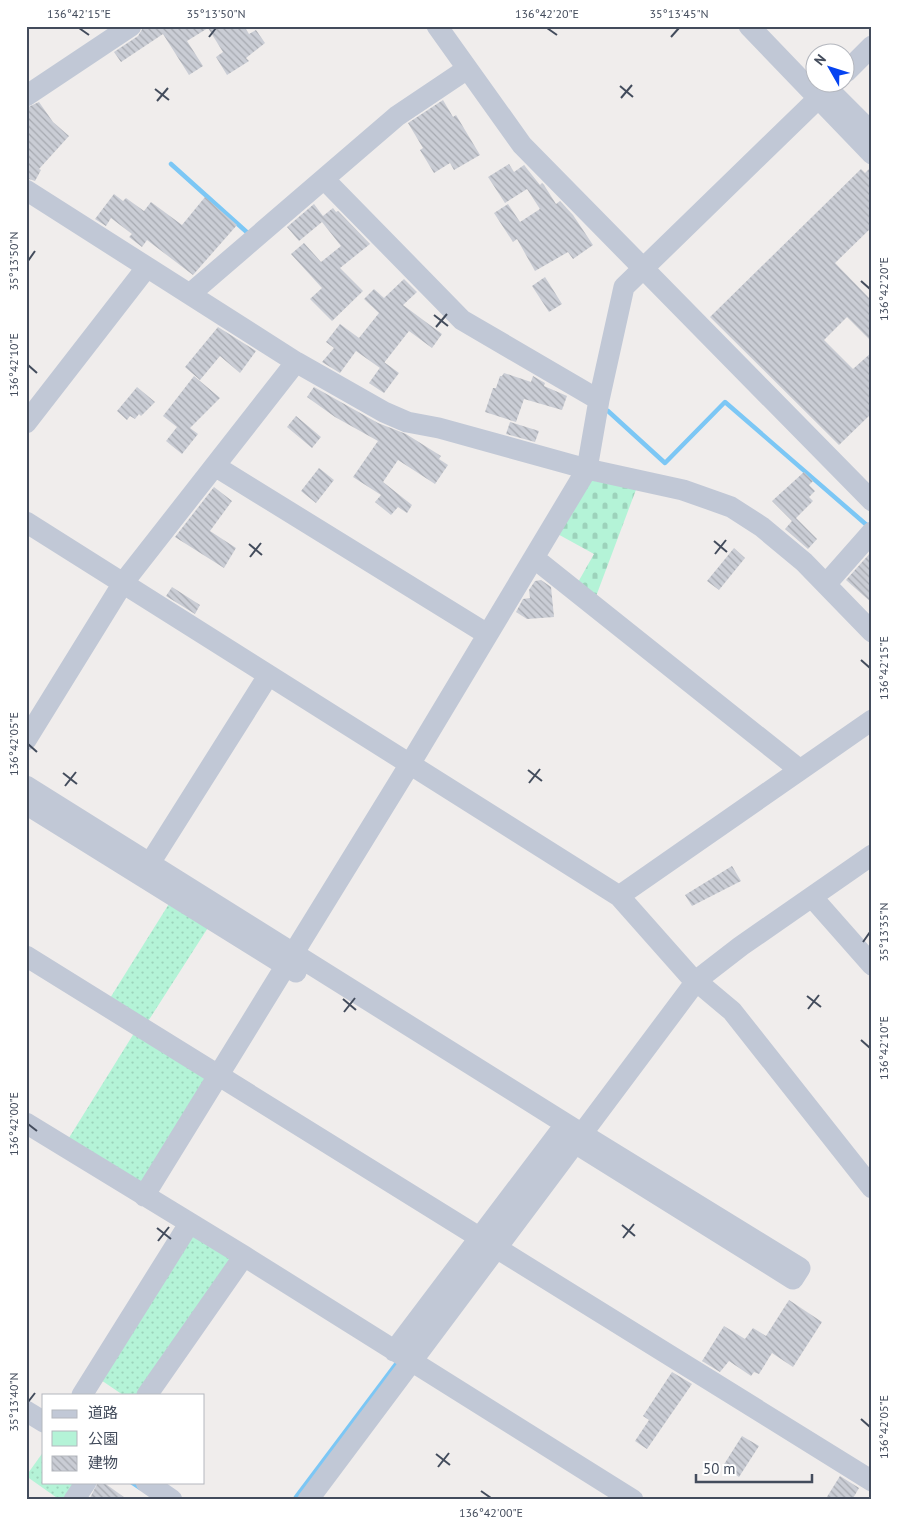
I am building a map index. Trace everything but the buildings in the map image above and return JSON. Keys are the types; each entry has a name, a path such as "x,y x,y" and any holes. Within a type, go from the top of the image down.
{"street":[{"path":"26,96 131,26"},
{"path":"437,26 522,145 872,501"},
{"path":"749,26 806,73"},
{"path":"856,62 872,46"},
{"path":"190,294 397,116 467,69"},
{"path":"144,1196 410,764 587,469 599,400 624,287 825,92"},
{"path":"828,92 872,154"},
{"path":"829,92 872,133"},
{"path":"324,179 462,320 599,400"},
{"path":"26,190 296,362 384,412 407,422 439,428 587,469 683,490 731,507 762,527 826,583 872,632"},
{"path":"26,423 148,267"},
{"path":"26,740 123,583 296,362"},
{"path":"215,466 488,634"},
{"path":"26,522 619,896 689,975 698,980 732,1011 872,1188"},
{"path":"826,583 872,532"},
{"path":"534,558 800,770"},
{"path":"150,863 268,676"},
{"path":"619,896 872,720"},
{"path":"26,786 150,863 289,959 570,1139 793,1278 800,1268 570,1139"},
{"path":"26,804 289,959"},
{"path":"308,1500 402,1356 488,1243 698,980 741,946 872,855"},
{"path":"812,897 872,965"},
{"path":"26,956 872,1482"},
{"path":"26,1123 244,1256 633,1500"},
{"path":"83,1394 189,1224"},
{"path":"148,1394 244,1256"},
{"path":"26,1412 42,1421"},
{"path":"74,1500 85,1484"},
{"path":"149,1484 172,1500"}],"green space":[{"path":"588,480 637,487 595,599 577,584 594,554 554,532"},
{"path":"172,899 211,923 145,1026 107,1003"},
{"path":"136,1030 207,1074 144,1185 67,1141"},
{"path":"187,1232 234,1257 143,1394 122,1394 98,1378"},
{"path":"42,1454 42,1484 80,1484 69,1500 60,1500 26,1476"}],"waterway":[{"path":"171,164 250,235"},
{"path":"608,411 665,463 725,402 869,527"},
{"path":"296,1497 399,1360"},
{"path":"134,1484 140,1488"}]}
